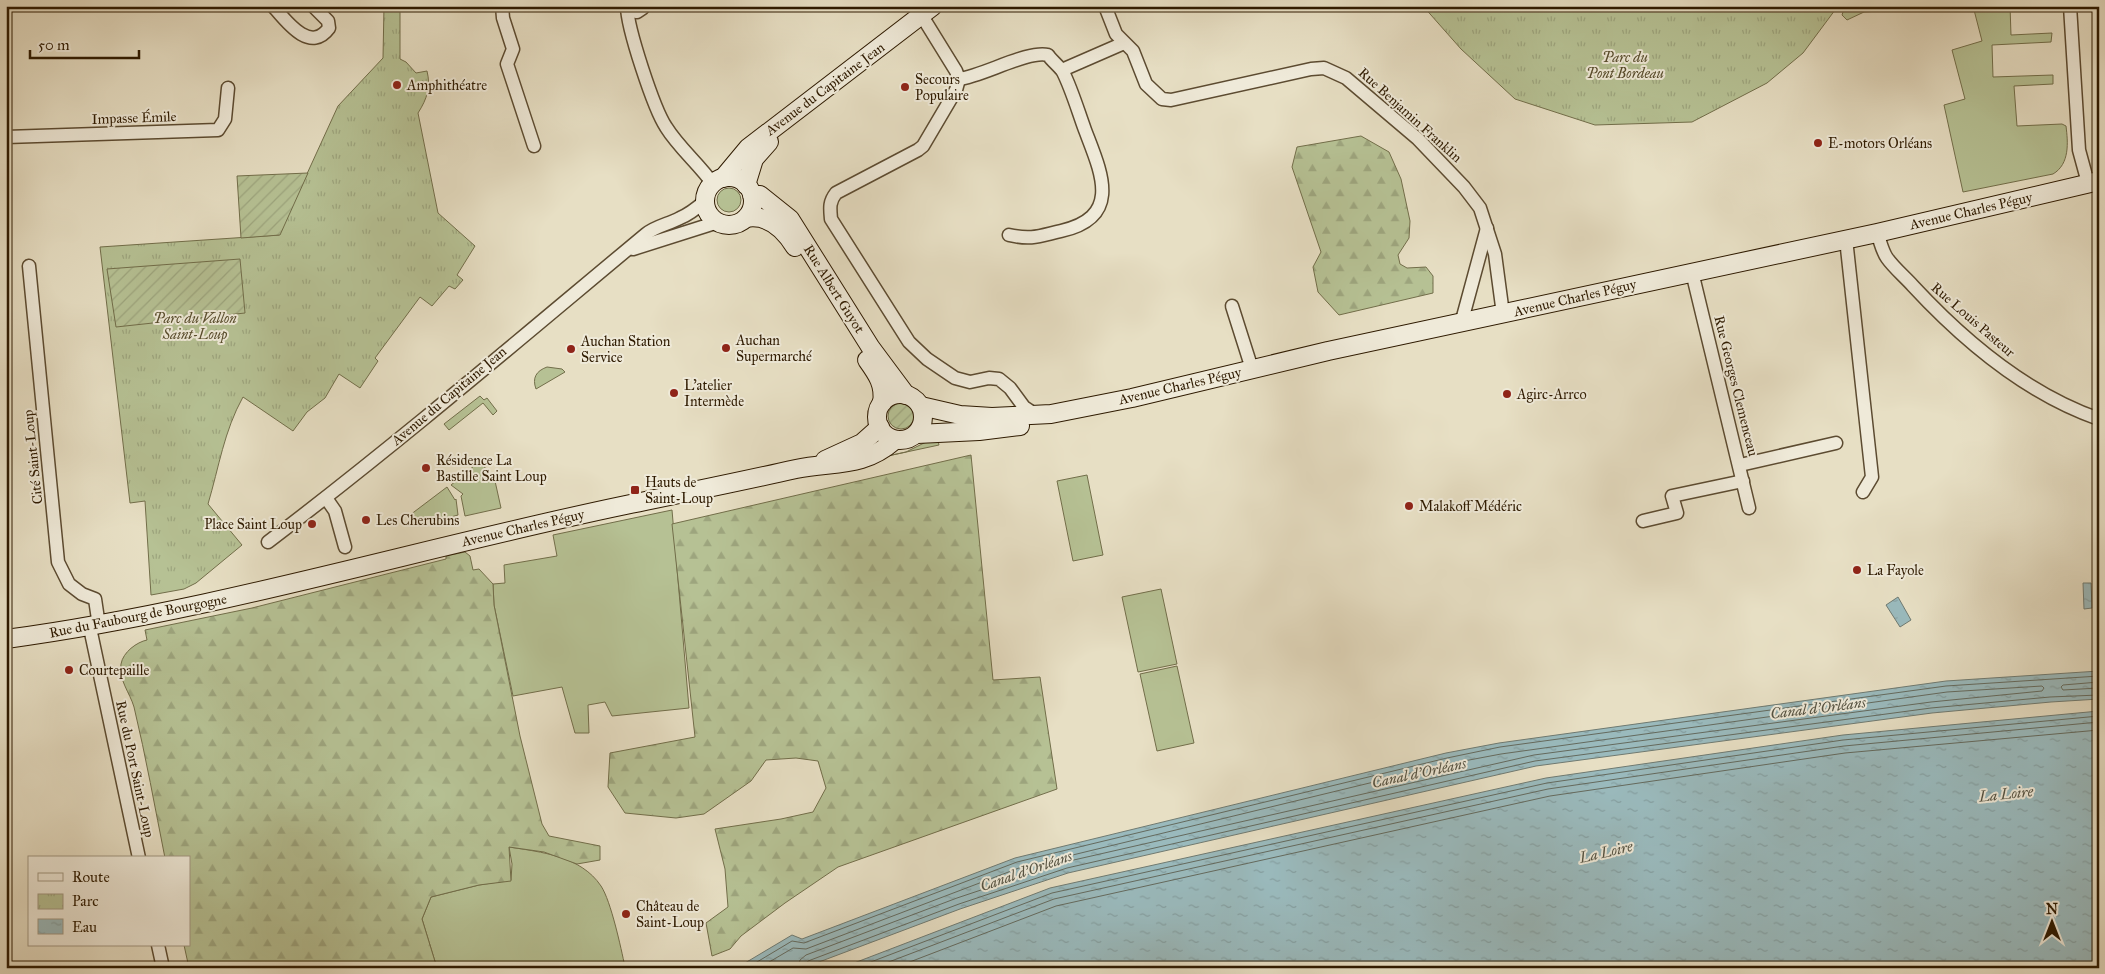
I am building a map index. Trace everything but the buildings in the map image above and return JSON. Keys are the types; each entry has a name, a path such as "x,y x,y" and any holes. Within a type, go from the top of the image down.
{"main road":[{"name":"Avenue du Capitaine Jean","path":"718,181 748,148 927,14 946,6"},
{"name":"Avenue du Capitaine Jean","path":"749,190 754,159 763,147 927,14"},
{"path":"735,178 749,190 751,212 746,218 733,225 718,222 708,213 705,201 708,190 718,181 735,178"},
{"name":"Avenue Charles Péguy","path":"920,406 960,415 992,417 1044,415 1846,239 2093,182"},
{"name":"Rue Albert Guyot","path":"749,190 760,195 790,219 871,348 906,395"},
{"name":"Rue Albert Guyot","path":"746,218 757,216 774,223 793,243 880,379 884,393 882,403"},
{"path":"893,395 906,395 920,406 924,420 917,434 910,438 895,440 888,437 880,427 877,417 882,403 893,395"},
{"name":"Avenue Charles Péguy","path":"917,434 979,431 1021,426 1044,415"},
{"name":"Avenue Charles Péguy","path":"807,467 862,443 880,427"},
{"name":"Avenue Charles Péguy","path":"239,596 468,540 807,467 846,464 877,452 895,440"},
{"name":"Rue du Faubourg de Bourgogne","path":"6,639 95,627 239,596"}],"street":[{"path":"272,6 299,34 314,38 324,34 329,28 328,21 313,6"},
{"path":"502,6 503,18 513,48 507,64 534,146"},
{"name":"Rue Benjamin Franklin","path":"1105,6 1116,34 1133,51 1146,84 1162,99 1171,100 1311,69 1324,68 1346,78 1410,132 1447,167 1480,208 1495,254 1503,314"},
{"path":"2070,6 2079,150 2093,182"},
{"path":"627,8 637,12 643,8"},
{"path":"627,8 657,109 666,128 718,181"},
{"path":"927,14 959,80 956,90 923,146 836,193 831,200 831,219 909,342 927,359 955,378 970,382 989,378 999,379 1010,388 1024,407 1044,415"},
{"path":"1062,70 1124,43"},
{"path":"959,80 971,78 1041,53 1048,55 1062,70 1102,176 1100,201 1088,221 1076,228 1027,239 1009,235"},
{"name":"Impasse Émile","path":"6,137 218,130 225,120 228,88"},
{"name":"Avenue du Capitaine Jean","path":"268,542 326,498 630,249 647,233 688,214 705,201"},
{"path":"630,249 718,222"},
{"path":"1461,324 1486,228"},
{"name":"Rue Louis Pasteur","path":"1877,232 1887,257 1934,309 1971,342 2007,370 2046,394 2099,419"},
{"path":"1846,239 1872,477 1863,492"},
{"name":"Cité Saint-Loup","path":"29,266 58,562 69,584 82,594 95,599 95,627"},
{"name":"Rue Georges Clemenceau","path":"1692,272 1750,508"},
{"path":"1232,306 1252,369"},
{"path":"1740,465 1836,443"},
{"path":"1643,521 1677,513 1672,496 1743,481"},
{"path":"326,498 335,511 345,547"},
{"name":"Rue du Port Saint-Loup","path":"95,627 139,856"},
{"path":"158,946 163,968"}],"green space":[{"name":"Parc du Vallon Saint-Loup","path":"384,6 400,6 400,59 406,62 416,73 427,71 429,82 427,93 418,113 438,213 475,246 457,275 463,280 455,289 449,286 432,306 420,297 375,358 378,361 360,388 339,374 325,398 307,412 293,431 243,397 226,436 208,504 242,545 196,583 184,589 151,595 145,501 130,503 100,247 279,235 338,106 383,58"},
{"name":"Parc du Pont Bordeau","path":"1423,6 1838,6 1803,53 1767,83 1692,122 1595,125 1515,99 1461,49"},
{"path":"1845,6 1907,6 1895,10 1864,12 1847,20 1842,15"},
{"path":"1973,6 2010,6 2011,35 2052,33 2051,42 1992,45 1993,77 2053,75 2053,84 2014,86 2017,126 2062,124 2066,126 2067,152 2059,170 2053,174 1963,192 1944,105 1965,99 1952,50 1982,41"},
{"path":"1361,136 1389,152 1401,179 1410,221 1409,238 1398,255 1400,264 1407,268 1426,267 1433,276 1433,293 1339,315 1318,292 1313,267 1321,252 1292,167 1297,147"},
{"path":"308,173 280,235 241,238 237,176"},
{"path":"729,188 737,192 741,200 737,208 729,212 721,208 717,200 721,192"},
{"path":"240,259 245,313 116,327 107,269"},
{"path":"547,367 562,369 565,372 536,389 534,381 536,375"},
{"path":"480,396 484,400 487,398 497,411 493,415 483,403 449,430 444,424"},
{"path":"901,403 911,406 914,416 911,426 901,429 891,426 888,416 891,406"},
{"path":"938,441 939,445 883,457 906,452 926,442"},
{"path":"971,455 993,680 1040,677 1057,789 838,867 741,936 730,949 712,956 706,923 728,907 725,869 715,829 813,812 826,788 818,761 796,758 766,760 751,781 704,814 676,818 625,813 608,787 610,753 695,737 672,524"},
{"path":"480,461 495,481 501,508 465,516 461,496 463,494 451,485"},
{"path":"1087,475 1103,555 1073,561 1057,481"},
{"path":"447,487 456,499 458,515 419,526 410,515"},
{"path":"672,510 689,708 612,716 605,702 588,705 589,733 575,733 562,687 513,696 494,605 493,584 505,583 504,565 557,556 553,535"},
{"path":"465,552 470,556 473,570 479,569 493,584 494,605 520,736 542,824 549,836 600,846 600,860 577,864 544,852 509,847 511,881 479,885 431,897 422,919 437,968 189,968 184,946 190,946 190,856 165,856 134,707 121,675 121,664 124,655 135,645 147,640 145,630 252,608 446,559 446,556"},
{"path":"1161,589 1177,664 1138,672 1122,597"},
{"path":"1177,666 1194,743 1157,751 1140,674"},
{"path":"509,847 560,857 583,868 593,876 605,893 625,967 437,968 422,919 431,897 479,885 511,880 512,864"}],"water":[{"path":"2083,583 2091,583 2092,608 2084,609"},
{"path":"1898,597 1911,620 1900,627 1886,605"},
{"name":"Canal d'Orléans","path":"2099,671 2099,699 1932,713 1536,766 1068,873 960,909 803,968 728,968 745,963 792,935 802,939 1015,858 1446,753 1499,743 1946,681"},
{"name":"La Loire","path":"2099,711 2099,968 841,968 1050,888 1546,778 1843,735"}],"place":[{"name":"Amphithéatre","path":"397,85"},
{"name":"Secours Populaire","path":"905,87"},
{"name":"E-motors Orléans","path":"1818,143"},
{"name":"Auchan Supermarché","path":"726,348"},
{"name":"Auchan Station Service","path":"571,349"},
{"name":"L'atelier Intermède","path":"674,393"},
{"name":"Agirc-Arrco","path":"1507,394"},
{"name":"Résidence La Bastille Saint Loup","path":"426,468"},
{"name":"Hauts de Saint-Loup","path":"635,490"},
{"name":"Malakoff Médéric","path":"1409,506"},
{"name":"Les Cherubins","path":"366,520"},
{"name":"Place Saint Loup","path":"312,524"},
{"name":"La Fayole","path":"1857,570"},
{"name":"Courtepaille","path":"69,670"},
{"name":"Château de Saint-Loup","path":"626,914"}]}
